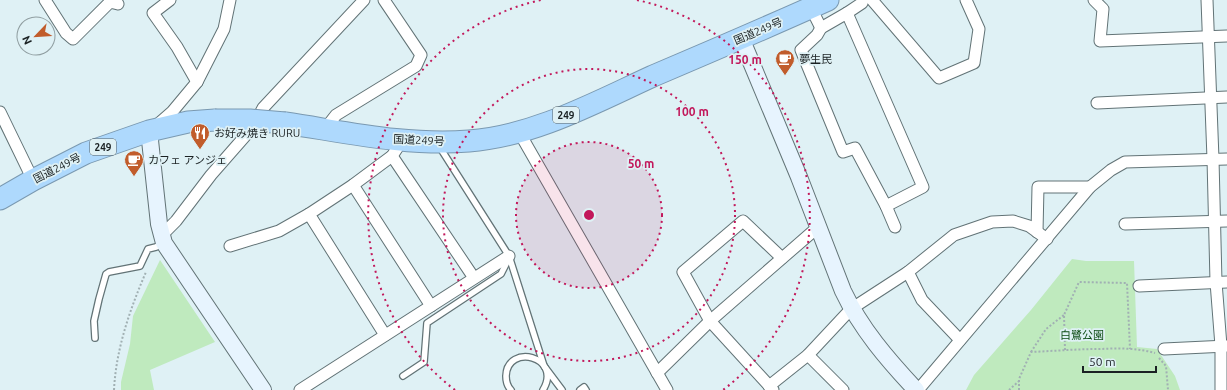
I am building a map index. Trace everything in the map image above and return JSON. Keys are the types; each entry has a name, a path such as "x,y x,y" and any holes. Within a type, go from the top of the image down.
{"highway":[{"name":"国道249号","path":"0,199 86,153 149,131 188,122 250,120 285,123 325,129 397,148 494,138 519,132 566,115 820,4"}],"street":[{"path":"45,0 66,33 73,39 110,2 118,4"},
{"path":"170,0 153,13 177,47 197,82"},
{"path":"230,0 224,30 197,82 172,112 149,131 159,224 163,239 264,390"},
{"path":"163,239 211,174 253,127 263,108 364,0"},
{"path":"325,129 336,115 416,66 421,55 384,0"},
{"path":"863,0 862,3 821,28 817,35 801,50 843,152 855,148 886,206 895,227"},
{"path":"872,0 939,78 974,63 979,29 966,0"},
{"path":"1094,0 1103,9 1100,41 1227,36"},
{"path":"1208,0 1214,221 1222,282 1224,346 1221,390"},
{"path":"820,4 821,28"},
{"path":"847,13 924,187 886,206"},
{"path":"741,38 799,177 843,291 852,309 887,359 917,390 1090,187 1111,170 1125,162 1227,159"},
{"path":"1097,103 1227,96"},
{"path":"0,112 33,180"},
{"path":"519,132 668,390"},
{"path":"230,246 279,231 309,214 353,185 397,148 474,278"},
{"path":"353,185 431,306"},
{"path":"1037,232 1038,187 1090,187"},
{"path":"309,214 385,335"},
{"path":"1125,224 1227,220"},
{"path":"782,258 743,221 683,272 710,321 771,388 808,355 852,309 908,272 954,236 992,222 1013,221 1029,226 1047,239"},
{"path":"657,373 710,321 818,227"},
{"path":"300,390 509,256"},
{"path":"908,272 922,300 960,340"},
{"path":"1139,286 1222,282"},
{"path":"1164,349 1224,346"},
{"path":"808,355 843,390"}],"lane":[{"path":"437,143 509,256 548,378 543,390"},
{"path":"95,338 94,320 98,299 106,274 109,272 140,266 148,249 156,247 163,239"},
{"path":"403,376 424,362 428,323 500,274 509,256"},
{"path":"512,390 507,383 506,373 513,361 519,357 526,356 540,360 562,390"},
{"path":"580,390 584,387 586,390"}],"path":[{"path":"114,390 119,349 123,333 147,268"},
{"path":"1065,350 1064,315 1079,282 1127,283 1130,349"},
{"path":"1019,390 1019,379 1031,352 1046,329 1064,315"},
{"path":"1031,352 1130,349 1155,352 1166,366 1168,390"},
{"path":"1009,390 1019,381"}],"green space":[{"name":"白鷺公園","path":"1072,259 1086,261 1134,261 1137,347 1157,349 1175,376 1180,390 966,390 974,375 1031,310"},
{"path":"160,260 215,342 150,370 154,390 121,390 121,382 130,344 133,316"}],"place":[{"name":"夢生民","path":"785,76"},
{"name":"お好み焼き RURU","path":"200,150"},
{"name":"カフェ アンジェ","path":"134,177"}]}
